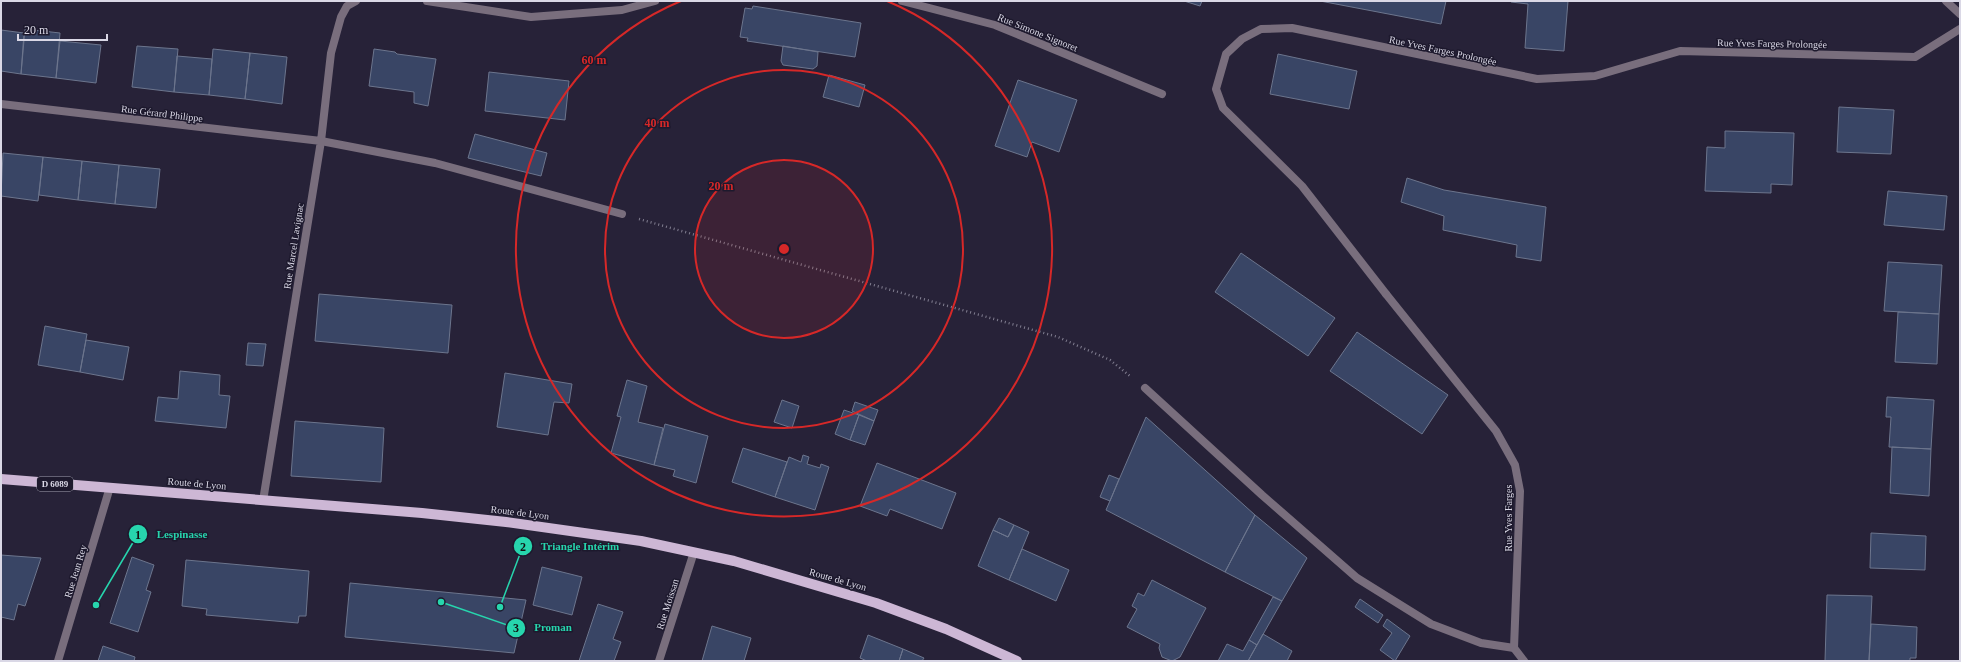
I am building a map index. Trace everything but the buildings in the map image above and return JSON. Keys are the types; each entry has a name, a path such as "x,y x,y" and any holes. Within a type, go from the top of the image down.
{"main road":[{"name":"Route de Lyon","path":"1,479 110,487 506,522 641,541 734,561 876,603 946,629 1012,660"}],"street":[{"name":"Rue Marcel Lavignac","path":"263,501 321,141 331,53 341,17 347,6 356,1"},
{"path":"427,1 531,17 622,10 655,1"},
{"name":"Rue Simone Signoret","path":"902,1 995,25 1162,94"},
{"path":"1946,1 1960,14"},
{"name":"Rue Yves Farges Prolongée","path":"1386,294 1302,186 1223,108 1216,89 1226,54 1242,39 1261,29 1292,28 1537,80 1595,76 1680,51 1915,57 1960,29"},
{"name":"Rue Gérard Philippe","path":"1,104 321,141 435,163 622,214"},
{"name":"Rue Yves Farges","path":"1386,294 1496,431 1515,465 1520,492 1514,648"},
{"path":"1145,388 1262,495 1357,578 1431,624 1481,643 1514,648 1524,661"},
{"name":"Rue Jean Rey","path":"58,661 110,487"},
{"name":"Rue Moissan","path":"659,661 694,552"}],"path":[{"path":"622,214 1058,337 1110,360 1145,388"}],"place":[{"name":"Proman","path":"441,602"},
{"name":"Lespinasse","path":"96,605"},
{"name":"Triangle Intérim","path":"500,607"}]}
